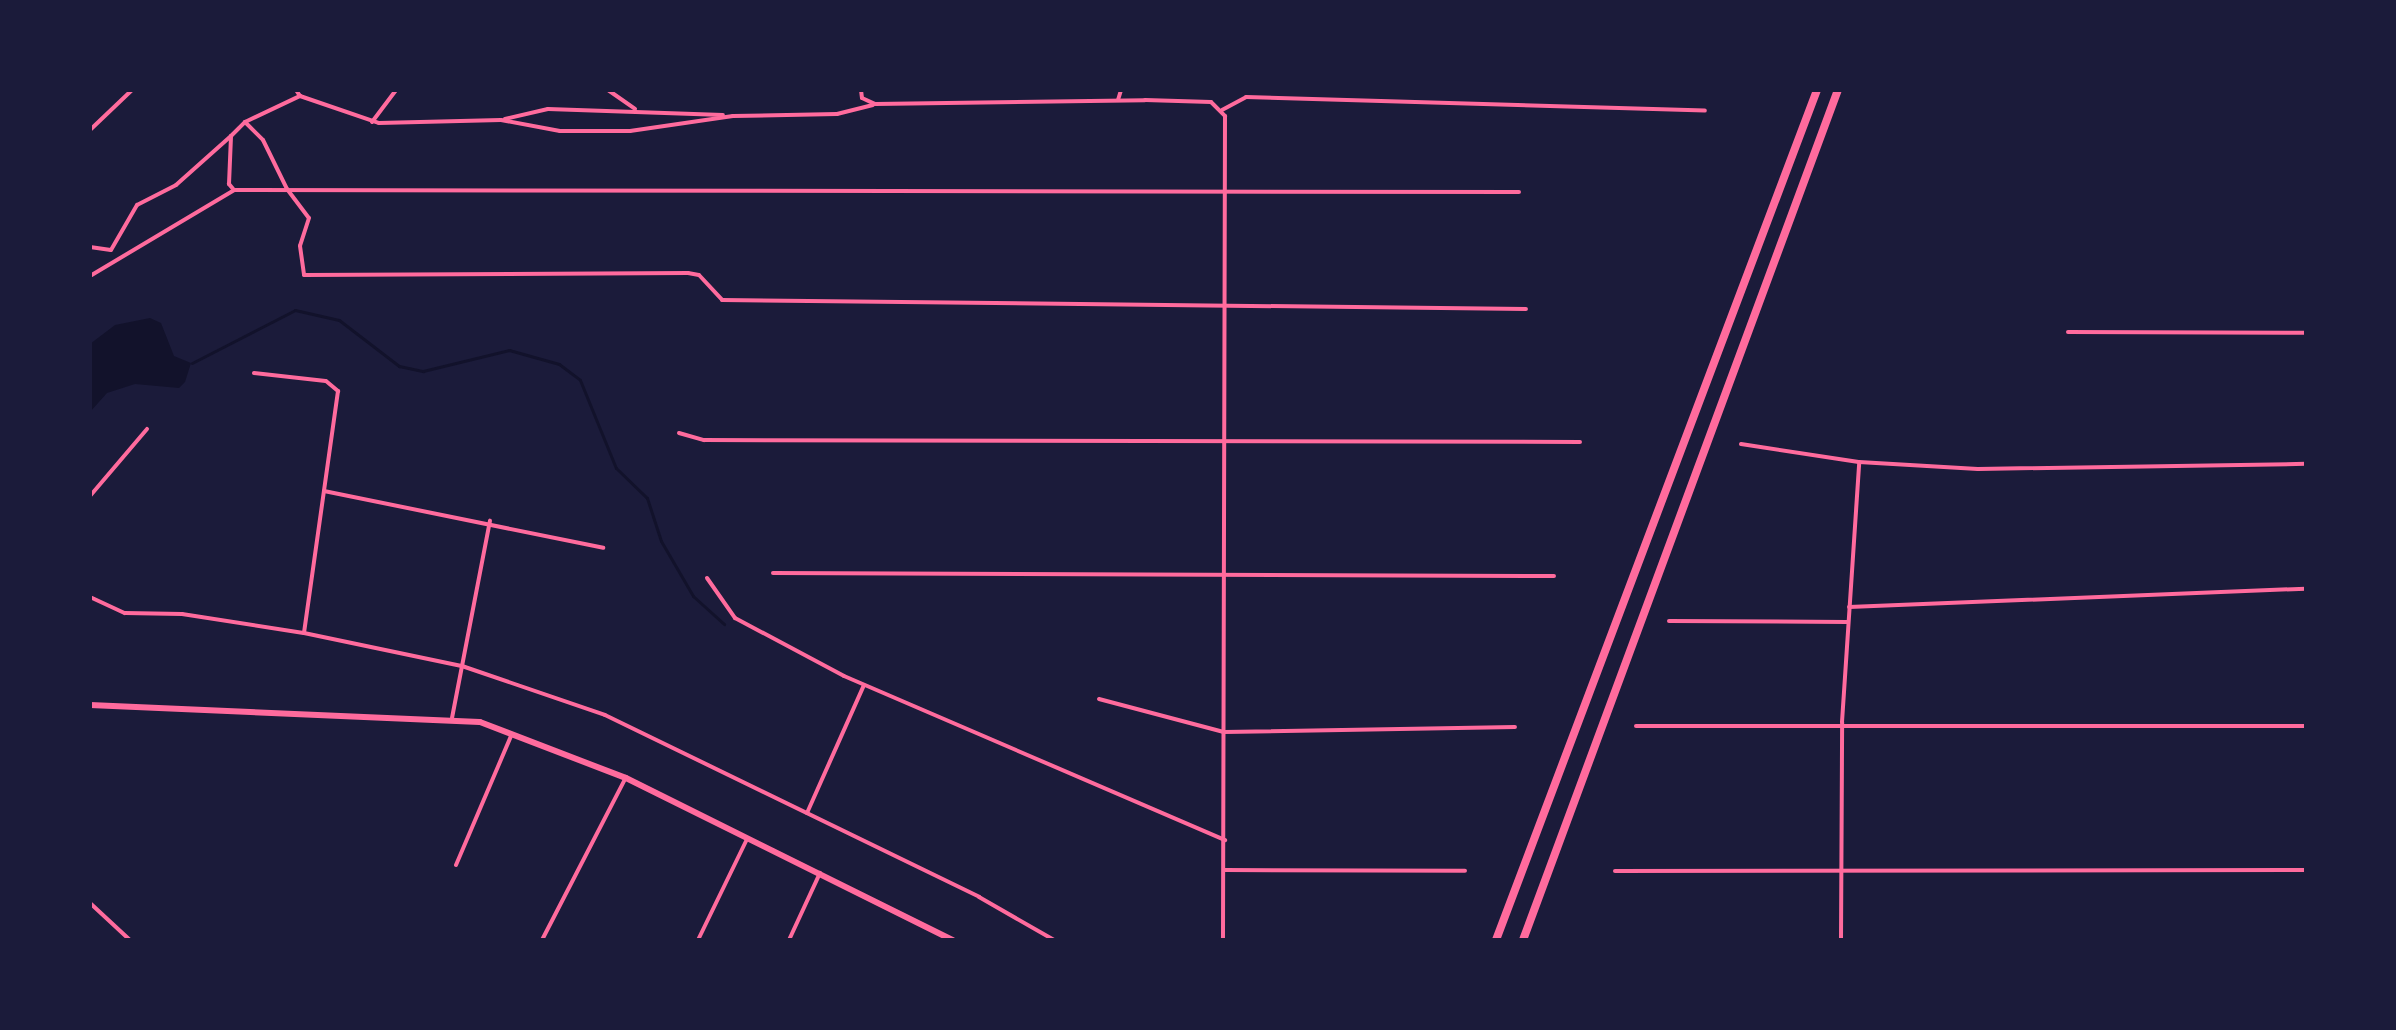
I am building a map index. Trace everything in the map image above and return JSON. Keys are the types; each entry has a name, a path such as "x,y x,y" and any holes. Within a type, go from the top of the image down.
{"highway":[{"path":"1496,940 1817,90"},
{"path":"1523,940 1838,90"}],"street":[{"path":"90,130 132,90"},
{"path":"296,90 300,96 372,122 501,120 560,131 630,131 733,116"},
{"path":"372,122 396,90"},
{"path":"608,90 635,109"},
{"path":"861,90 862,98 875,104"},
{"path":"1118,100 1121,90"},
{"path":"90,247 111,250 137,205 176,185 245,122 300,96"},
{"path":"1222,110 1246,97 1705,111"},
{"path":"501,120 548,109 605,114 635,109 733,116 837,114 875,104 1118,100 1211,102 1222,110"},
{"path":"1222,110 1228,304 1223,940"},
{"path":"245,122 263,140 287,189 309,218 300,246 304,275 688,273 699,275 722,300 1526,309"},
{"path":"231,136 229,184 234,190"},
{"path":"90,276 234,190 1519,192"},
{"path":"2068,332 2306,333"},
{"path":"254,373 326,381 338,391 304,633"},
{"path":"90,496 147,429"},
{"path":"679,433 704,440 1580,442"},
{"path":"1741,444 1859,462 1978,469 2306,464"},
{"path":"1841,940 1842,722 1859,462"},
{"path":"323,491 490,521 603,548"},
{"path":"452,718 490,521"},
{"path":"773,573 1554,576"},
{"path":"707,578 735,618 864,685 1225,840"},
{"path":"1848,608 2306,589"},
{"path":"90,597 125,613 182,614 304,633 462,666 605,715 807,813 1054,940"},
{"path":"1669,621 1847,622"},
{"path":"807,813 864,685"},
{"path":"1099,699 1224,732 1515,727"},
{"path":"90,705 452,718 512,734 626,778 820,872 943,938 953,940"},
{"path":"1636,726 1842,722 2306,726"},
{"path":"456,865 512,734"},
{"path":"542,940 626,778"},
{"path":"698,940 747,839"},
{"path":"1225,870 1465,871"},
{"path":"1615,871 2306,870"},
{"path":"789,940 820,872"},
{"path":"90,903 130,940"}],"shaded area":[{"path":"150,318 161,323 174,356 191,363 185,382 179,388 135,384 107,393 90,412 90,344 115,325"}],"waterway":[{"path":"192,363 295,310 339,320 399,366 423,371 509,350 559,364 580,380 616,468 647,498 661,541 693,596 724,624"}]}
